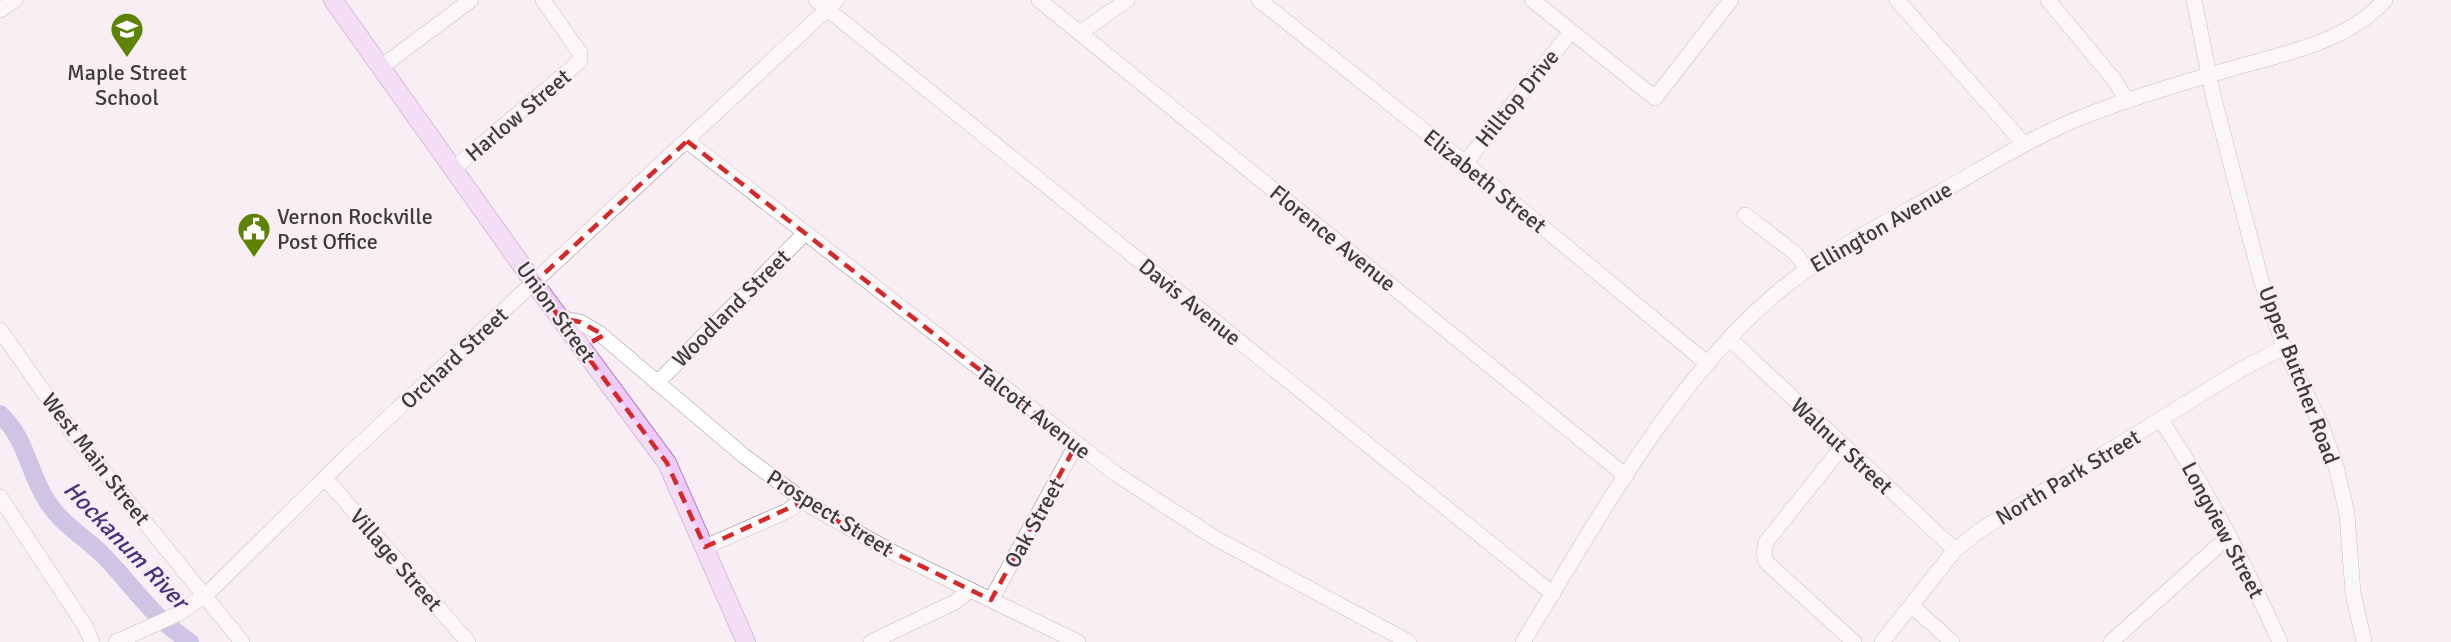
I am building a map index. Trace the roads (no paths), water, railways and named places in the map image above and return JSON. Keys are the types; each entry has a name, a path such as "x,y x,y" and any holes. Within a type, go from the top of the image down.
{"main road":[{"name":"Union Street","path":"333,0 534,283 667,463 746,642"}],"street":[{"path":"0,10 15,0"},
{"path":"381,67 471,0"},
{"name":"Harlow Street","path":"453,169 576,66 581,59 577,48 543,0"},
{"name":"Florence Avenue","path":"1040,0 1626,476"},
{"path":"1080,33 1127,0"},
{"name":"Elizabeth Street","path":"1259,0 1465,163 1708,364"},
{"name":"Hilltop Drive","path":"1532,0 1570,33 1655,98 1731,0"},
{"path":"1897,0 2024,144"},
{"path":"2048,0 2115,81 2127,101"},
{"name":"Upper Butcher Road","path":"2194,0 2209,75 2241,205 2284,347 2321,425 2336,466 2347,514 2353,593 2364,642"},
{"name":"Ellington Avenue","path":"1523,642 1626,476 1708,364 1773,296 1808,270 2024,144 2070,122 2127,101 2328,38 2366,19 2385,0"},
{"name":"Orchard Street","path":"116,642 178,614 205,596 325,478 687,141 827,3"},
{"name":"Davis Avenue","path":"827,3 1553,594"},
{"name":"Hilltop Drive","path":"1465,163 1570,33"},
{"name":"Talcott Avenue","path":"687,141 1076,446 1215,538 1409,642"},
{"path":"1745,215 1795,253 1808,270"},
{"name":"Woodland Street","path":"657,383 805,233"},
{"name":"Prospect Street","path":"560,318 583,323 803,501 869,540 1078,642"},
{"name":"West Main Street","path":"0,330 74,435 242,642"},
{"name":"Walnut Street","path":"1731,340 1842,447 1955,550"},
{"path":"581,348 591,344 609,344"},
{"name":"North Park Street","path":"1882,642 1955,550 1979,531 2242,369 2284,347"},
{"name":"Longview Street","path":"2161,420 2190,464 2229,536 2280,642"},
{"name":"Oak Street","path":"991,600 1076,446"},
{"path":"1842,447 1766,542 1764,552 1766,562 1854,642"},
{"name":"Village Street","path":"325,478 468,642"},
{"path":"0,496 85,626 92,642"},
{"path":"705,547 787,511 803,501"},
{"path":"2111,642 2229,536"},
{"path":"871,642 955,602 970,590"},
{"path":"1911,605 1952,642"}],"waterway":[{"name":"Hockanum River","path":"0,414 16,434 41,490 53,509 103,555 164,622 190,642"}],"place":[{"name":"Maple Street School","path":"127,58"},
{"name":"Vernon Rockville Post Office","path":"254,258"}]}
